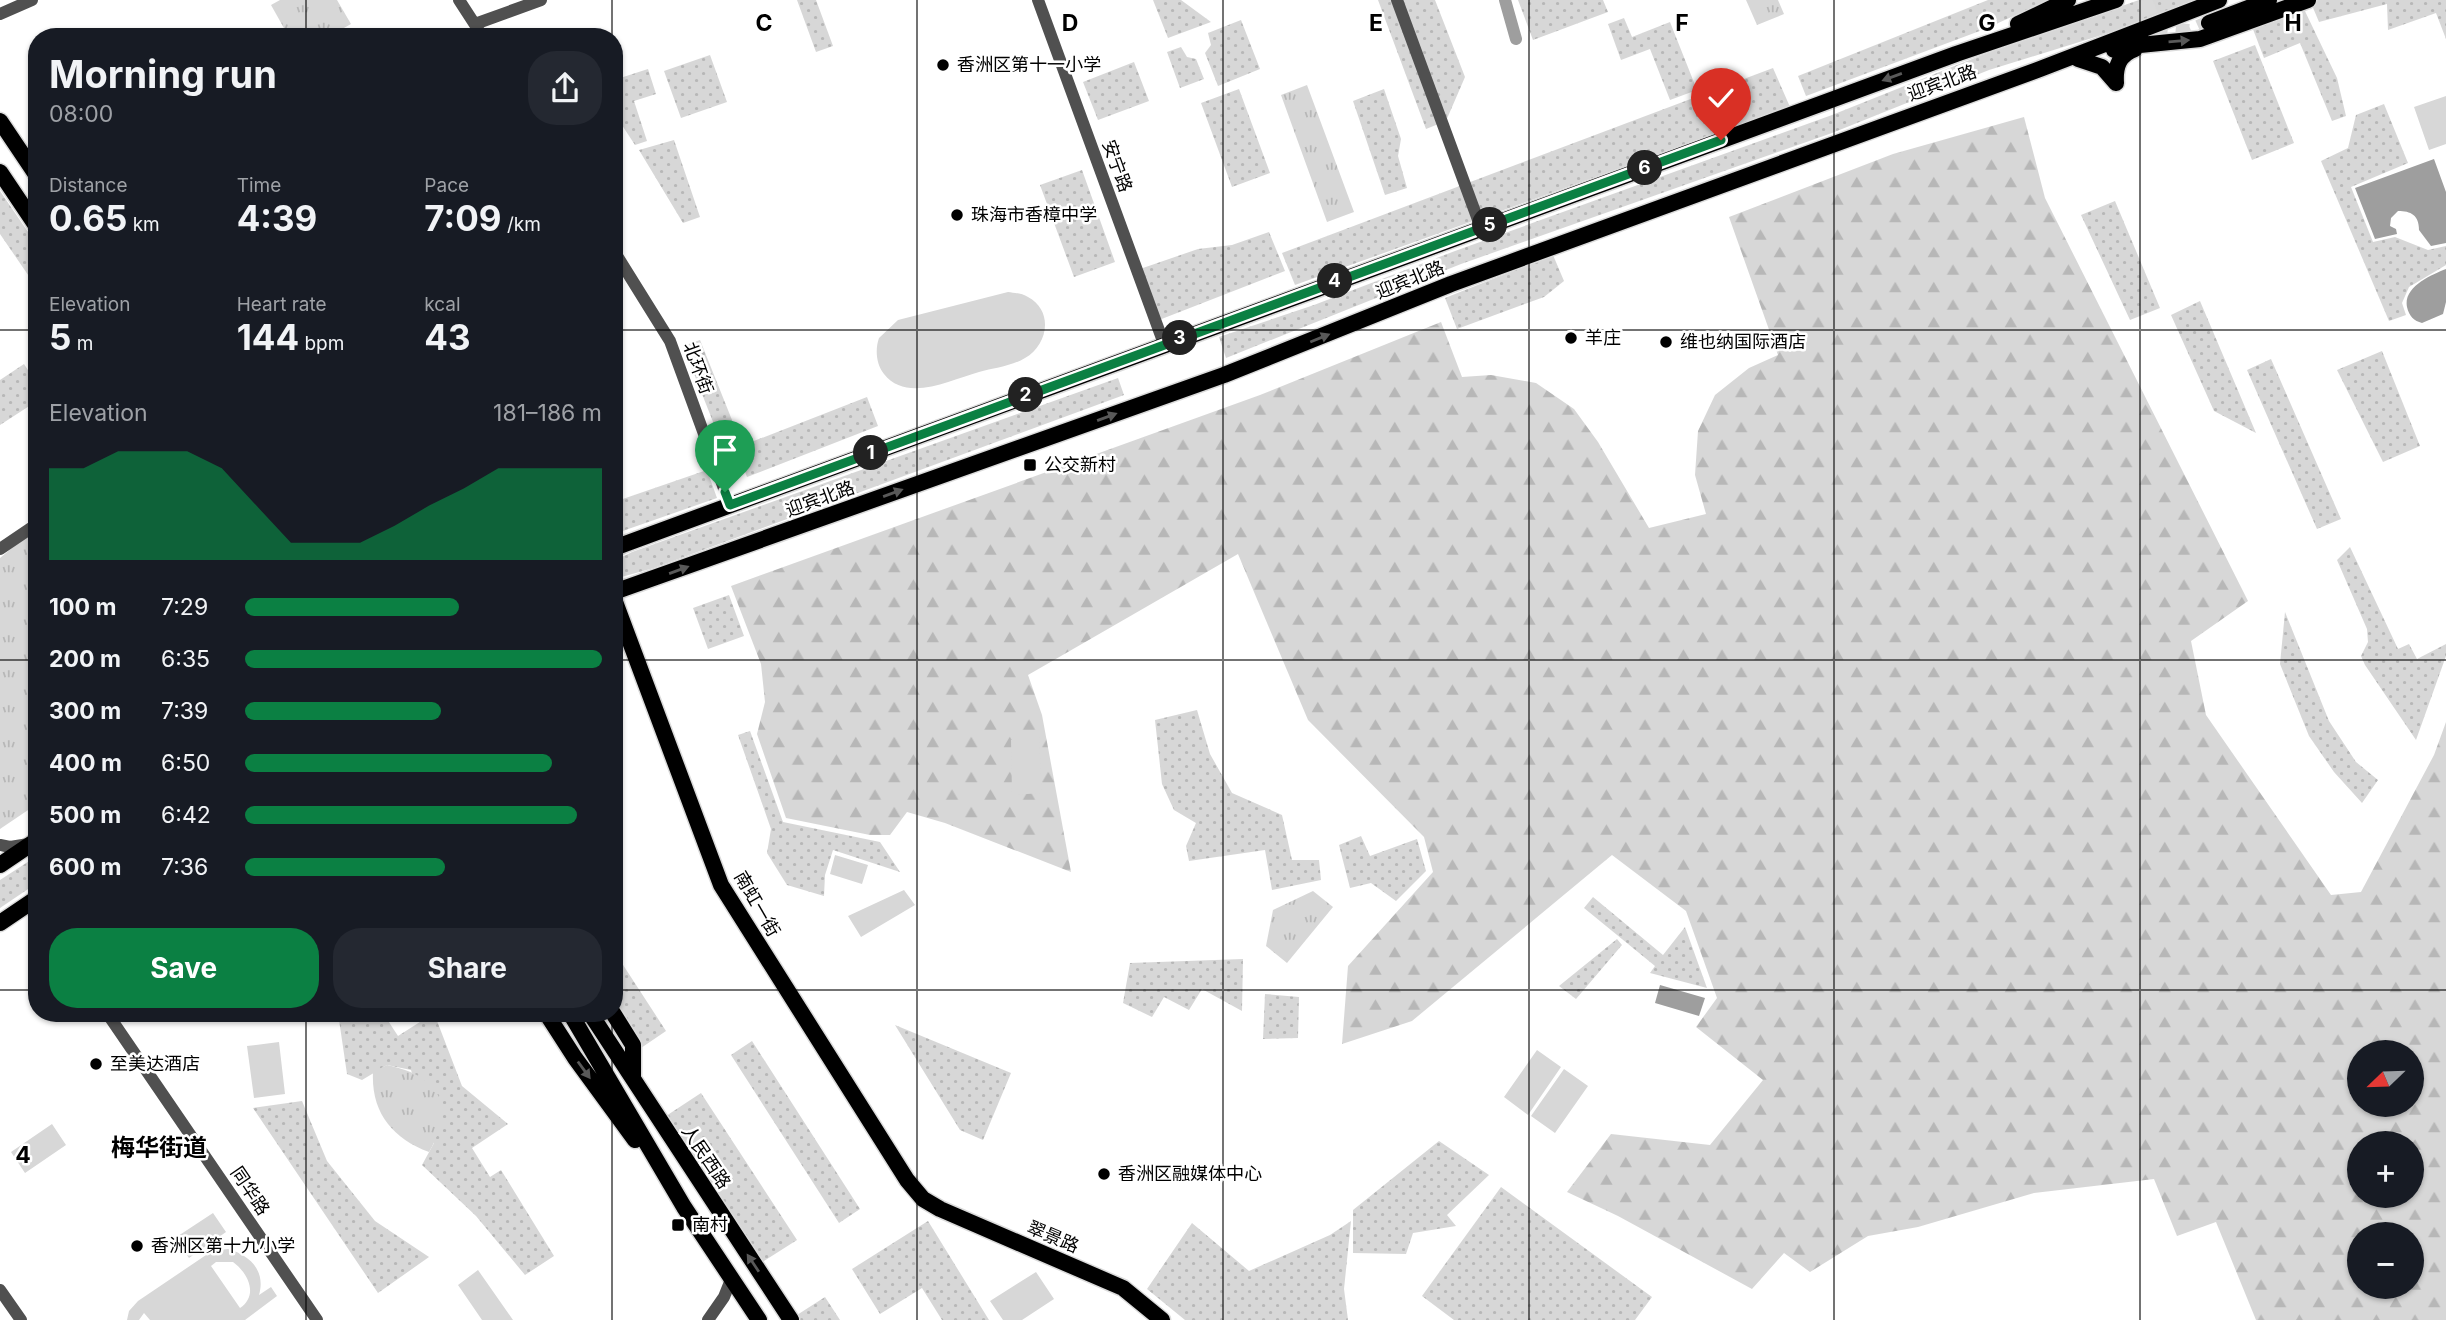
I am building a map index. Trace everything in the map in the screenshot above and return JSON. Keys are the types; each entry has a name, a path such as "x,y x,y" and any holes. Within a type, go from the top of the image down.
{"main road":[{"path":"1956,54 2068,0"},
{"name":"迎宾北路","path":"623,545 1956,54 2116,0"},
{"name":"迎宾北路","path":"623,589 1224,375 1451,284 2040,69 2220,0"},
{"path":"2209,23 2269,0"},
{"path":"2040,69 2130,46 2200,39 2308,0"},
{"path":"2078,59 2102,67 2116,83 2116,71 2122,57 2130,51 2151,44"},
{"path":"0,121 28,163"},
{"path":"0,173 28,214"},
{"name":"南虹一街","path":"623,623 721,885 903,1174 923,1199"},
{"path":"0,865 28,846"},
{"path":"0,923 28,907"},
{"path":"552,1022 684,1207 759,1320"},
{"path":"575,1022 684,1207"},
{"name":"人民西路","path":"596,1022 791,1320"},
{"path":"619,1022 633,1045 633,1079"},
{"name":"翠景路","path":"923,1199 940,1209 1123,1288 1162,1320"}],"street":[{"path":"0,14 32,0"},
{"path":"459,0 477,28"},
{"path":"475,24 541,0"},
{"name":"安宁路","path":"1038,0 1164,344"},
{"path":"1397,0 1481,228"},
{"name":"北环街","path":"623,265 670,341 730,505"},
{"path":"0,549 28,530"},
{"path":"0,845 18,847 28,844"},
{"name":"同华路","path":"113,1022 317,1320"},
{"path":"708,1320 724,1297 732,1277"},
{"path":"0,1290 20,1320"}],"green space":[{"path":"280,0 337,0 351,24 344,28 284,28 271,5"},
{"path":"797,0 816,0 833,46 816,52"},
{"path":"1153,0 1181,0 1211,22 1168,38"},
{"path":"1378,0 1435,0 1465,77 1446,121 1426,129"},
{"path":"1518,0 1603,0 1608,12 1533,40"},
{"path":"1746,0 1778,0 1784,14 1757,25"},
{"path":"1988,0 2049,0 1985,29 1806,96 1798,76"},
{"path":"2139,0 2197,0 2118,30 1989,70 1832,133 1461,264 1226,358 1219,337 1314,305 1455,251 1832,115 1987,53"},
{"path":"2318,0 2446,0 2446,39 2436,13 2388,30 2387,4 2319,22 2311,3"},
{"path":"2303,7 2337,78 2346,116 2332,121 2300,43 2264,58 2251,24"},
{"path":"1624,18 1632,37 1670,22 1697,90 1670,100 1650,49 1621,60 1608,24"},
{"path":"1241,20 1260,69 1218,86 1205,53 1211,45 1208,33"},
{"path":"2255,45 2294,143 2252,160 2213,61"},
{"path":"1181,47 1187,57 1196,59 1204,79 1180,88 1167,52"},
{"path":"710,55 727,102 681,118 664,71"},
{"path":"1134,62 1149,101 1098,120 1083,82"},
{"path":"1773,68 1790,107 1295,285 1282,253"},
{"path":"648,69 656,94 634,101 647,141 635,145 623,127 623,77"},
{"path":"1307,85 1354,212 1327,222 1281,95"},
{"path":"1239,89 1270,173 1232,187 1201,103"},
{"path":"1384,89 1401,139 1398,156 1407,188 1385,195 1353,101"},
{"path":"2446,96 2446,144 2429,150 2414,107"},
{"path":"2384,104 2408,163 2351,187 2373,242 2395,237 2428,250 2446,246 2446,265 2409,287 2402,303 2406,315 2389,321 2321,161 2348,148 2356,115"},
{"path":"2024,117 2045,198 2248,601 2191,641 2206,715 2331,895 2361,892 2434,755 2446,722 2446,1320 2256,1320 2216,1222 2177,1236 2154,1179 2034,1193 1918,1227 1868,1236 1810,1272 1784,1253 1752,1289 1618,1216 1567,1192 1611,1134 1710,1145 1763,1080 1696,1027 1717,998 1686,911 1612,855 1412,1021 1342,1044 1348,966 1433,872 1424,837 1308,720 1238,554 1028,675 1042,715 1071,872 945,823 907,812 890,835 870,835 786,818 757,734 765,702 761,664 731,586 1260,395 1441,322 1462,377 1491,375 1536,383 1574,409 1598,442 1649,528 1706,514 1695,475 1698,431 1715,395 1749,368 1778,355 1729,217 1893,154"},
{"path":"674,140 700,217 683,223 639,150"},
{"path":"1082,170 1115,262 1074,277 1040,185"},
{"path":"0,191 28,232 28,275 0,234"},
{"path":"2115,201 2160,308 2130,320 2081,215"},
{"path":"1269,232 1285,271 1159,320 1140,269 1198,249 1232,245"},
{"path":"1553,255 1564,281 1544,297 1457,329 1445,298"},
{"path":"1008,292 1028,297 1036,303 1045,319 1039,345 1025,358 942,384 917,388 893,383 881,370 877,356 879,338 898,320"},
{"path":"2200,301 2256,433 2214,411 2171,315"},
{"path":"700,340 740,440 723,447 683,346"},
{"path":"2382,351 2420,446 2383,462 2337,370"},
{"path":"2271,359 2341,519 2317,529 2247,370"},
{"path":"24,364 28,370 28,407 0,425 0,380"},
{"path":"1118,378 1124,395 654,568 623,577 623,556"},
{"path":"867,397 878,426 747,477 736,448"},
{"path":"707,470 717,498 623,531 623,499"},
{"path":"28,535 28,810 0,829 0,558"},
{"path":"2350,547 2398,649 2409,644 2417,659 2446,644 2446,656 2416,740 2361,656 2368,642 2367,629 2337,560"},
{"path":"729,595 744,636 708,649 693,608"},
{"path":"2285,612 2329,721 2356,762 2378,780 2362,803 2334,772 2309,736 2280,664"},
{"path":"1197,710 1210,754 1232,793 1282,815 1292,860 1319,860 1321,880 1272,890 1265,850 1189,861 1186,846 1196,823 1174,810 1162,784 1155,720"},
{"path":"750,731 783,822 880,842 900,872 833,850 825,875 824,896 787,885 767,853 771,829 738,735"},
{"path":"1039,737 1042,793 1012,795 1011,740"},
{"path":"1361,836 1370,856 1417,839 1426,871 1396,901 1371,883 1350,888 1339,845"},
{"path":"835,855 868,865 862,884 830,874"},
{"path":"28,862 28,889 0,908 0,880"},
{"path":"904,890 915,905 861,937 848,916"},
{"path":"1313,891 1333,907 1287,963 1266,946 1273,910"},
{"path":"1593,897 1663,955 1685,927 1707,988 1650,973 1655,966 1584,908"},
{"path":"1617,939 1622,945 1576,999 1559,986"},
{"path":"1243,959 1242,1011 1202,989 1189,1010 1164,997 1152,1017 1123,1003 1130,963"},
{"path":"623,965 666,1031 641,1048 623,1019"},
{"path":"1265,994 1299,997 1298,1038 1263,1039"},
{"path":"339,1022 389,1022 398,1036 420,1022 437,1022 462,1086 508,1124 472,1148 490,1177 501,1170 554,1256 525,1275 476,1216 422,1165 434,1143 411,1070 387,1065 362,1080 347,1074"},
{"path":"895,1025 1011,1073 983,1140 960,1130"},
{"path":"752,1041 860,1209 839,1223 731,1055"},
{"path":"279,1042 285,1094 254,1098 247,1046"},
{"path":"1537,1050 1561,1067 1528,1115 1504,1097"},
{"path":"387,1065 419,1076 438,1094 441,1119 429,1152 394,1131 380,1111 373,1086 373,1072"},
{"path":"1564,1069 1588,1086 1555,1133 1531,1116"},
{"path":"701,1093 797,1240 761,1263 666,1116"},
{"path":"302,1101 327,1161 375,1221 429,1257 378,1293 253,1108"},
{"path":"52,1124 66,1145 25,1173 11,1152"},
{"path":"1439,1141 1489,1175 1447,1215 1456,1226 1413,1233 1406,1254 1353,1253 1353,1210"},
{"path":"1501,1187 1652,1297 1635,1320 1454,1320 1422,1296"},
{"path":"213,1213 226,1232 189,1258 175,1238"},
{"path":"928,1221 989,1320 942,1320 922,1288 880,1314 852,1269"},
{"path":"1351,1221 1344,1289 1348,1320 1185,1320 1147,1289 1192,1223 1249,1271 1330,1235"},
{"path":"228,1249 243,1255 258,1271 261,1286 259,1295 271,1287 277,1296 245,1320 150,1320 144,1313 139,1320 127,1320 129,1311 138,1301 212,1251","holes":["216,1262 233,1262 243,1272 249,1284 249,1297 240,1308 211,1266"]},
{"path":"478,1270 513,1320 482,1320 458,1285"},
{"path":"1036,1272 1054,1299 1022,1320 1003,1320 990,1301"},
{"path":"825,1297 840,1320 800,1320 797,1315"}],"shaded area":[{"path":"2434,159 2446,192 2446,243 2431,246 2419,230 2416,217 2403,211 2398,211 2391,218 2390,226 2396,229 2397,234 2375,239 2355,188"},
{"path":"2446,269 2446,302 2443,314 2422,323 2417,321 2407,307 2409,293 2419,283"},
{"path":"1660,985 1705,998 1699,1016 1655,1003"}],"waterway":[{"path":"1505,0 1516,39"}],"tunnel":[{"path":"2144,0 2150,15 2165,30 2189,32 2209,23"}],"place":[{"name":"香洲区第十一小学","path":"943,65"},
{"name":"珠海市香樟中学","path":"957,215"},
{"name":"羊庄","path":"1571,338"},
{"name":"维也纳国际酒店","path":"1666,342"},
{"name":"公交新村","path":"1030,465"},
{"name":"至美达酒店","path":"96,1064"},
{"name":"香洲区融媒体中心","path":"1104,1174"},
{"name":"南村","path":"678,1225"},
{"name":"香洲区第十九小学","path":"137,1246"}],"district":[{"name":"梅华街道","path":"159,1148"}],"route":[{"path":"725,492 730,505 1721,140"}]}
